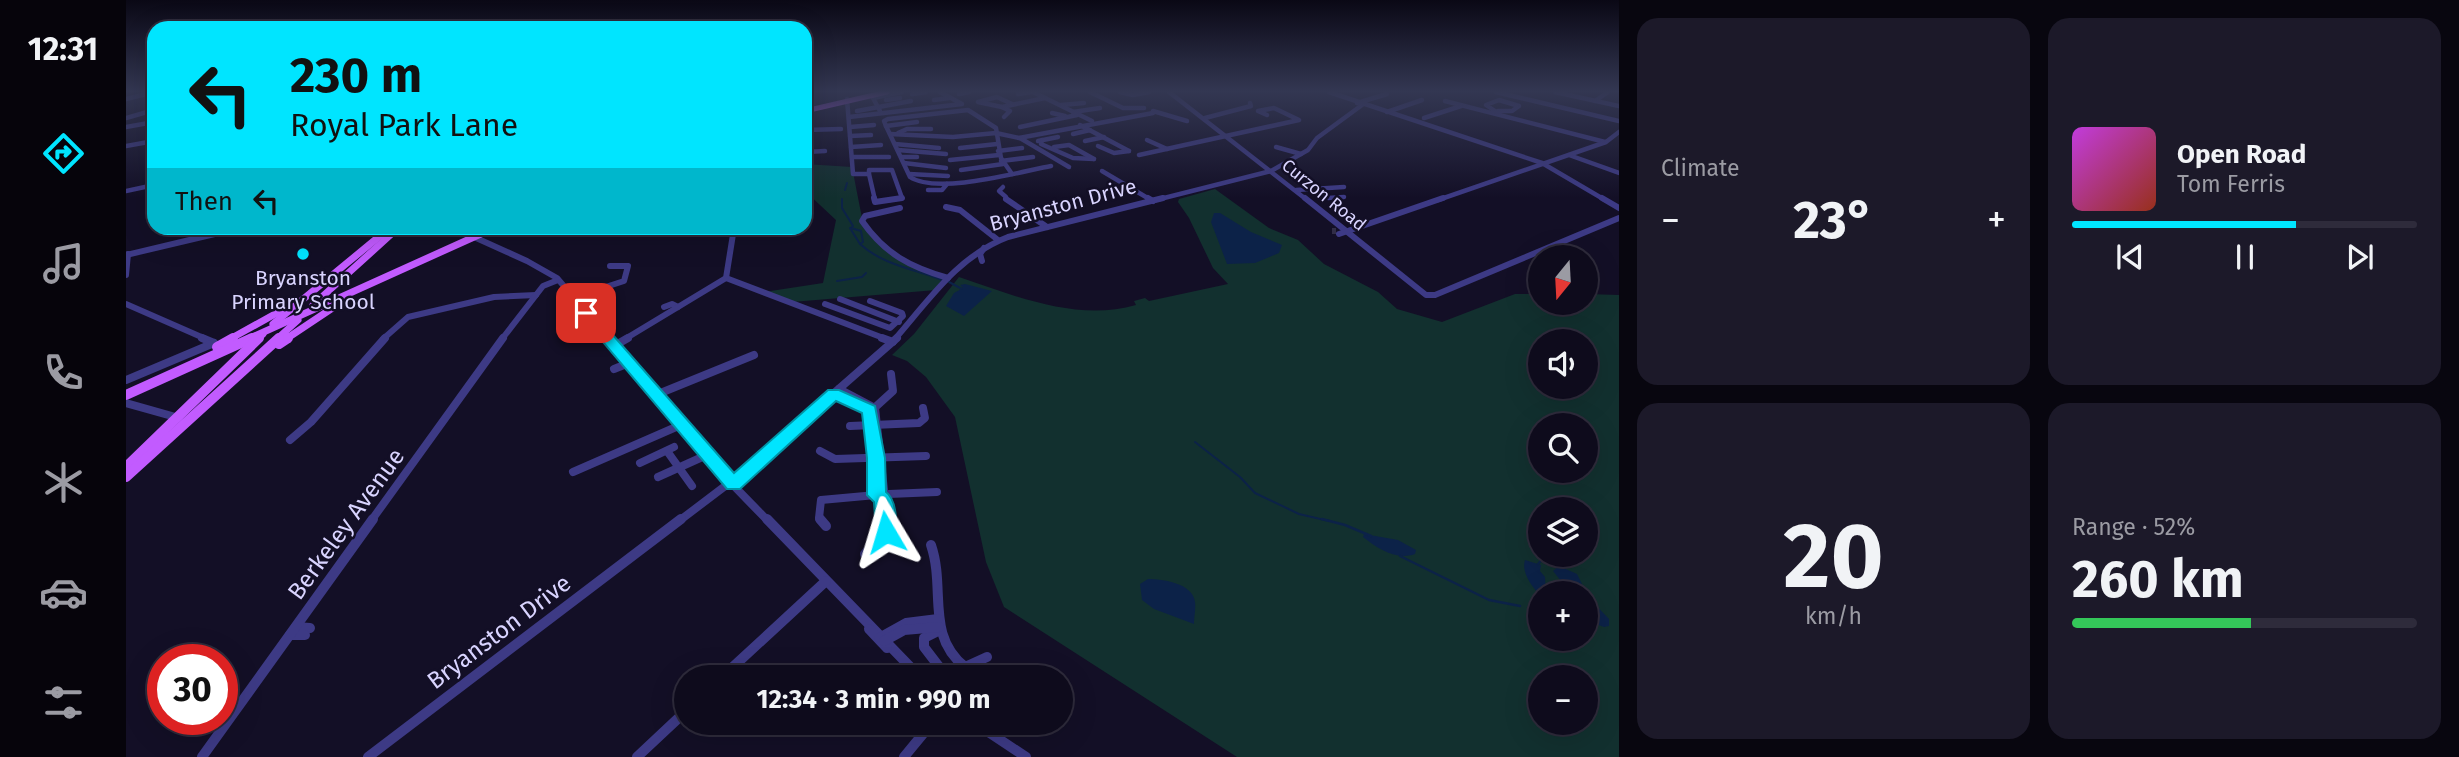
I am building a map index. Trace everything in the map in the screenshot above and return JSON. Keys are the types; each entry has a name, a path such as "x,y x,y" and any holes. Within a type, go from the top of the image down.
{"main road":[{"path":"126,467 276,322 381,235"},
{"path":"126,475 390,235"},
{"path":"127,389 268,330 313,305 473,235"},
{"path":"127,389 276,322 306,312 470,236"},
{"path":"202,395 381,243"},
{"path":"230,380 307,324 397,271"},
{"path":"203,355 313,290"}],"street":[{"path":"850,127 853,174 869,174"},
{"path":"887,127 909,174 916,181 947,184 1051,166"},
{"path":"994,127 1000,158 1012,174"},
{"path":"1019,138 1068,127"},
{"path":"1084,127 1114,142 1129,151 1114,153 1098,145 1114,142"},
{"name":"Curzon Road","path":"1217,127 1427,296 1434,296 1619,218"},
{"path":"1139,155 1266,127"},
{"name":"Bryanston Drive","path":"368,757 732,484 893,342 962,262 997,240 1271,171 1301,154 1330,127"},
{"path":"1433,127 1542,163 1619,208"},
{"path":"1550,127 1619,144"},
{"path":"812,130 841,129"},
{"path":"898,134 907,129 931,129"},
{"path":"1073,134 1090,130"},
{"path":"1338,232 1346,232 1568,155 1607,141 1619,132"},
{"path":"890,134 953,137 996,133 1035,144 1069,167"},
{"path":"850,136 871,135"},
{"path":"1035,144 1058,137"},
{"path":"1085,141 1104,137"},
{"path":"1147,139 1168,149"},
{"path":"960,148 1010,140"},
{"path":"126,146 147,142"},
{"path":"1043,143 1073,159 1094,159 1068,145 1053,147"},
{"path":"895,144 939,148"},
{"path":"851,147 881,145"},
{"path":"1276,147 1301,154"},
{"path":"961,170 1022,148"},
{"path":"898,150 946,154"},
{"path":"812,152 825,151"},
{"path":"1568,155 1619,173"},
{"path":"852,157 888,157"},
{"path":"902,160 917,157"},
{"path":"950,160 1033,157"},
{"path":"902,160 946,168"},
{"path":"872,169 892,170 903,198 876,203 869,174 872,169"},
{"path":"1102,171 1153,201"},
{"path":"909,174 948,176"},
{"path":"1295,190 1330,186 1330,183"},
{"path":"928,190 942,190 947,184"},
{"path":"126,191 147,186"},
{"path":"1003,187 999,191 1005,198"},
{"path":"1314,187 1344,187"},
{"path":"1314,187 1328,200 1344,197"},
{"path":"996,192 1046,228"},
{"path":"900,208 865,216 862,221 878,246 888,254 948,278"},
{"path":"950,208 997,240"},
{"path":"126,275 127,255 211,235"},
{"path":"467,235 558,279 629,363 662,392 683,424 732,484 882,639 903,665"},
{"path":"614,346 726,278 733,235"},
{"path":"982,261 980,254 984,248"},
{"path":"572,298 623,281 628,266 610,266"},
{"name":"Berkeley Avenue","path":"202,757 550,273"},
{"path":"726,278 893,342"},
{"path":"544,282 558,279"},
{"name":"Berkeley Avenue","path":"535,295 545,285 558,279"},
{"path":"290,440 311,422 386,336 408,317 494,297 535,295"},
{"path":"840,299 899,322"},
{"path":"825,304 890,328 899,322 904,314 870,302"},
{"path":"126,304 214,343 127,389"},
{"path":"664,307 672,304 678,307"},
{"path":"896,311 902,305"},
{"path":"847,324 857,316"},
{"path":"662,392 754,355"},
{"path":"614,369 629,363"},
{"path":"873,410 894,391 895,383 891,374"},
{"path":"836,392 873,410"},
{"path":"126,403 179,418"},
{"path":"850,426 921,422 925,418 923,408"},
{"path":"865,554 881,541 886,532 873,410"},
{"path":"573,472 683,424"},
{"path":"640,463 671,449 679,468 692,486"},
{"path":"820,451 832,459 926,456"},
{"path":"658,477 709,454"},
{"path":"827,526 819,518 821,500 937,492"},
{"path":"931,545 940,578 939,625 949,651 963,665"},
{"path":"735,665 825,581"},
{"path":"882,639 906,623 939,625"},
{"path":"882,639 897,633 939,625"},
{"path":"937,665 924,648 924,638 939,625"},
{"path":"293,631 307,632"},
{"path":"895,649 897,633"},
{"path":"882,639 909,665"},
{"path":"969,665 987,657"},
{"path":"637,757 674,722"},
{"path":"904,757 922,735"},
{"path":"993,735 1026,757"}],"green space":[{"path":"812,164 852,167 862,218 890,255 947,278 936,290 792,302 764,292 823,283 836,220 812,198"},
{"path":"1215,189 1269,228 1298,240 1324,264 1378,292 1397,309 1442,322 1515,294 1528,294 1528,315 1598,315 1598,294 1619,295 1619,757 1237,757 1004,607 986,562 955,417 926,377 907,361 892,355 914,334 959,277 1024,299 1069,309 1091,310 1136,305 1134,301 1145,298 1149,301 1228,284 1213,268 1189,218 1178,202 1179,199"}],"water":[{"path":"1214,213 1220,213 1251,232 1282,245 1279,253 1255,263 1227,264 1211,222"},
{"path":"960,285 992,291 964,316 946,306 954,293 963,288"},
{"path":"1364,534 1398,540 1416,550 1415,554 1394,555 1374,545 1363,537"},
{"path":"1525,560 1528,561 1528,567 1541,567 1545,581 1530,581"},
{"path":"1561,567 1577,574 1580,581 1561,581 1553,571"},
{"path":"1148,579 1168,581 1189,590 1195,602 1194,624 1154,609 1142,600 1140,584"},
{"path":"1598,607 1609,619 1609,626 1598,625"}],"waterway":[{"path":"845,190 847,183"},
{"path":"842,199 842,208 853,226 851,228 861,231 863,242 860,244"},
{"path":"850,228 860,244"},
{"path":"860,244 889,262 942,280"},
{"path":"837,281 862,277 866,273"},
{"path":"949,282 962,289"},
{"path":"1195,442 1240,477 1255,493 1299,514 1329,521"},
{"path":"1322,519 1371,536"},
{"path":"1400,556 1489,600 1520,606"}],"place":[{"name":"Bryanston Primary School","path":"303,254"}],"route":[{"path":"586,313 733,485 834,394 870,410 876,458 876,495 884,499 886,532"}]}
